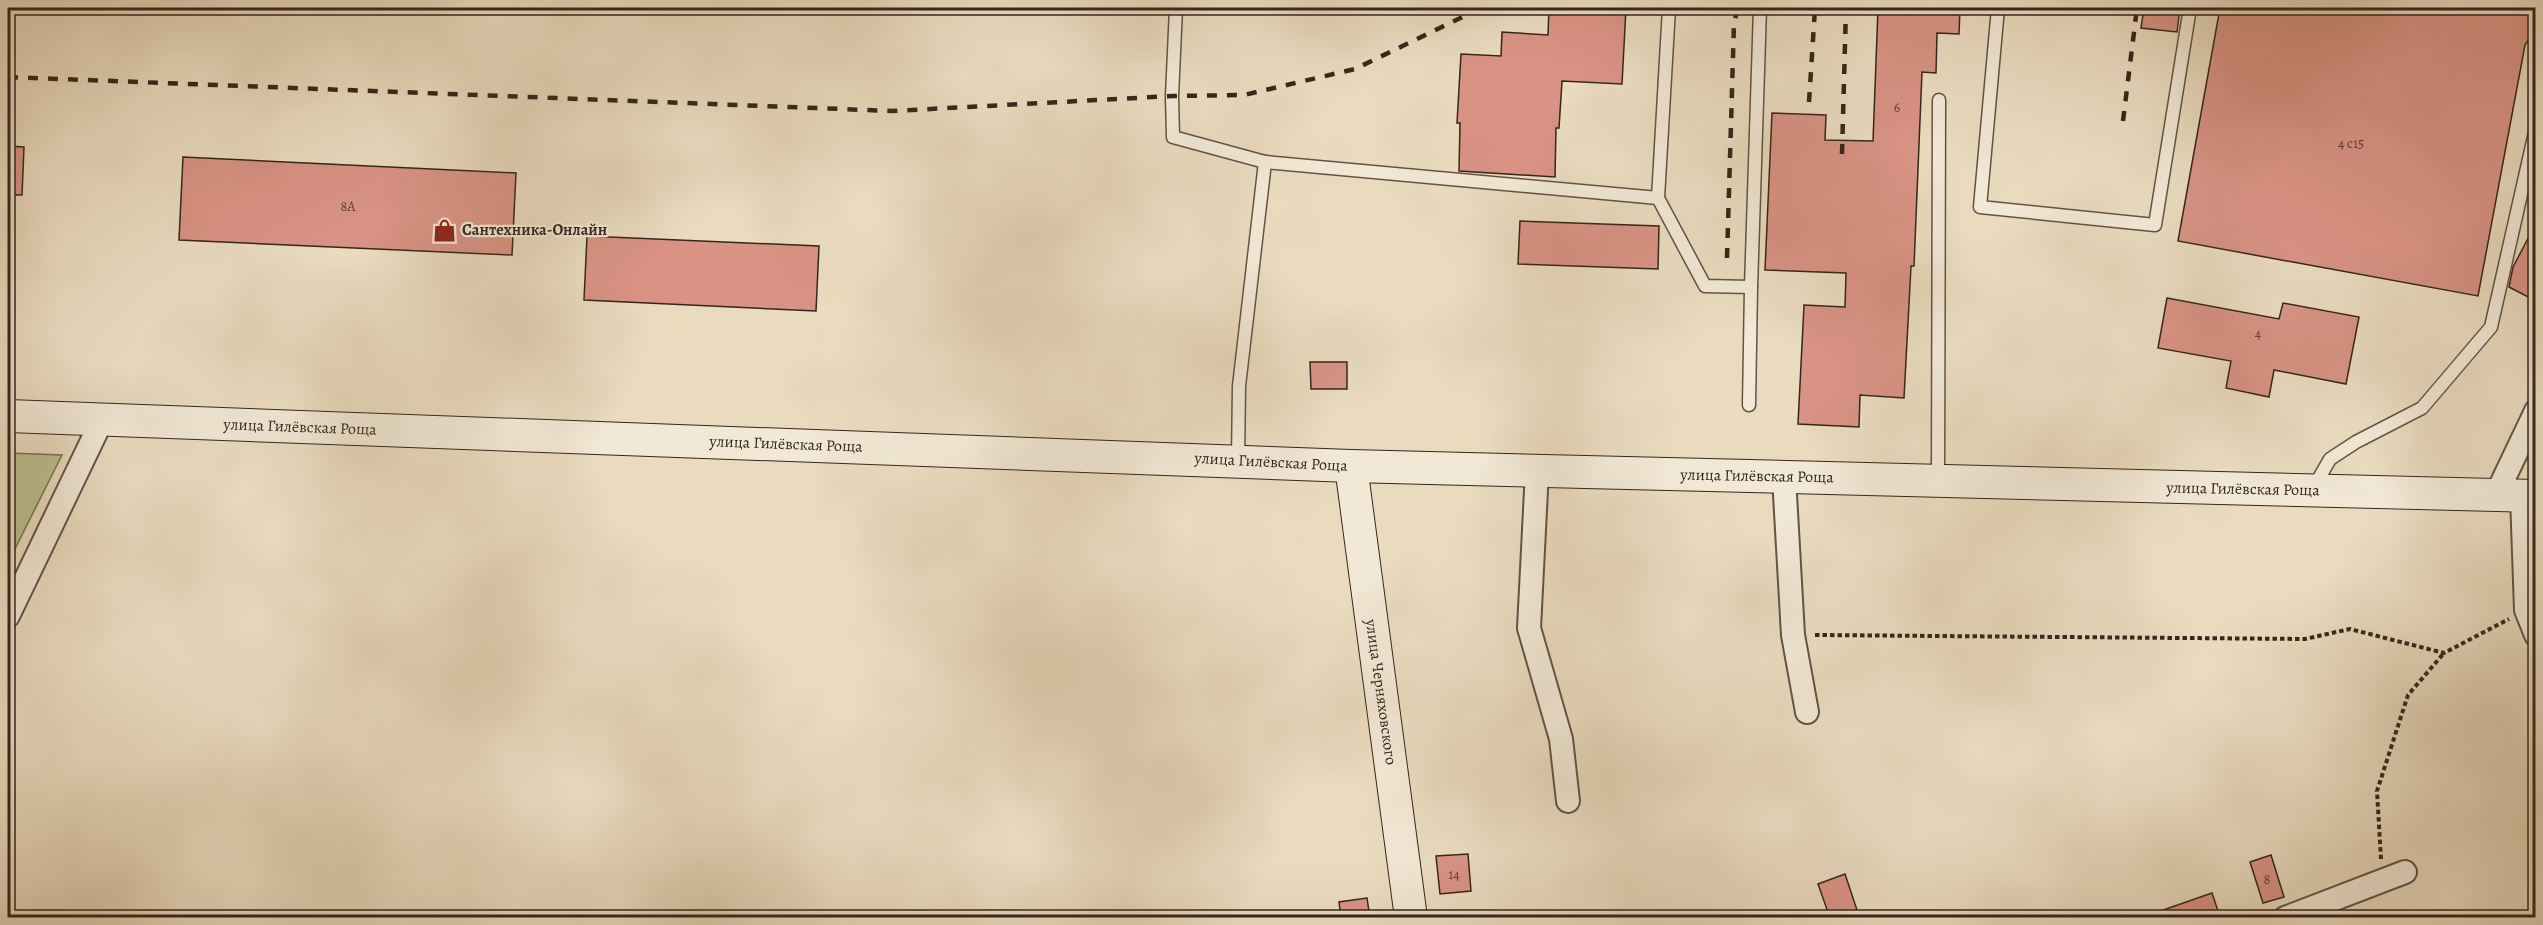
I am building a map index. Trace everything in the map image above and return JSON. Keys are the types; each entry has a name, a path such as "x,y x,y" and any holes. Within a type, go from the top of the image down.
{"street":[{"path":"2535,411 2518,496 2526,610 2535,635"},
{"name":"улица Гилёвская Роща","path":"8,416 1351,466 2518,496"},
{"path":"8,616 102,420"},
{"name":"улица Черняховского","path":"1351,466 1411,918"},
{"path":"1537,471 1529,628 1561,739 1568,801"},
{"path":"1784,477 1793,635 1807,712"},
{"path":"2285,918 2404,872"}],"lane":[{"path":"1176,8 1172,96 1173,137 1265,162 1658,198"},
{"path":"1669,8 1658,198 1705,286 1751,287"},
{"path":"1749,405 1760,8"},
{"path":"1998,8 1980,207 2155,225 2190,8"},
{"path":"1938,481 1939,100"},
{"path":"2312,490 2330,459 2356,442 2422,408 2491,327 2535,128"},
{"path":"1238,460 1239,386 1265,162"}],"path":[{"path":"2383,880 2377,791 2408,695 2444,653 2526,610"},
{"path":"1793,635 2305,639 2350,629 2444,653"}],"green space":[{"path":"8,453 62,455 8,563"}],"building":[{"path":"1549,8 1626,8 1622,84 1562,81 1559,128 1556,128 1555,177 1459,171 1460,123 1457,123 1461,54 1501,56 1502,32 1548,35"},
{"path":"1878,8 1960,8 1959,34 1937,33 1936,73 1922,72 1914,266 1911,266 1904,398 1860,395 1859,427 1798,424 1804,305 1845,307 1846,273 1765,270 1772,113 1826,115 1825,140 1873,141"},
{"path":"2144,8 2180,8 2177,32 2141,28"},
{"path":"2220,8 2535,8 2535,30 2525,45 2478,296 2178,241"},
{"path":"8,146 24,147 22,195 8,195"},
{"path":"183,157 516,173 512,255 179,240"},
{"path":"1520,221 1659,226 1658,269 1518,264"},
{"path":"2535,225 2535,288 2530,298 2509,287 2513,267"},
{"path":"587,236 819,246 816,311 584,300"},
{"path":"2167,298 2279,319 2283,303 2359,317 2346,384 2274,370 2269,397 2226,388 2231,361 2158,348"},
{"path":"1310,362 1347,362 1347,389 1311,389"},
{"path":"1468,854 1471,891 1440,894 1436,856"},
{"path":"2271,855 2284,897 2263,903 2250,862"},
{"path":"1845,874 1858,913 1844,918 1830,918 1818,884"},
{"path":"2212,893 2219,914 2210,918 2150,918 2149,915"},
{"path":"1367,898 1370,918 1341,918 1339,902"}],"railway":[{"path":"8,77 893,111 1172,96 1244,95 1355,69 1481,8"},
{"path":"1727,258 1734,23 1738,8"},
{"path":"1809,102 1815,8"},
{"path":"1842,154 1846,8"},
{"path":"2123,121 2137,8"}],"place":[{"name":"Сантехника-Онлайн","path":"444,230"}]}
